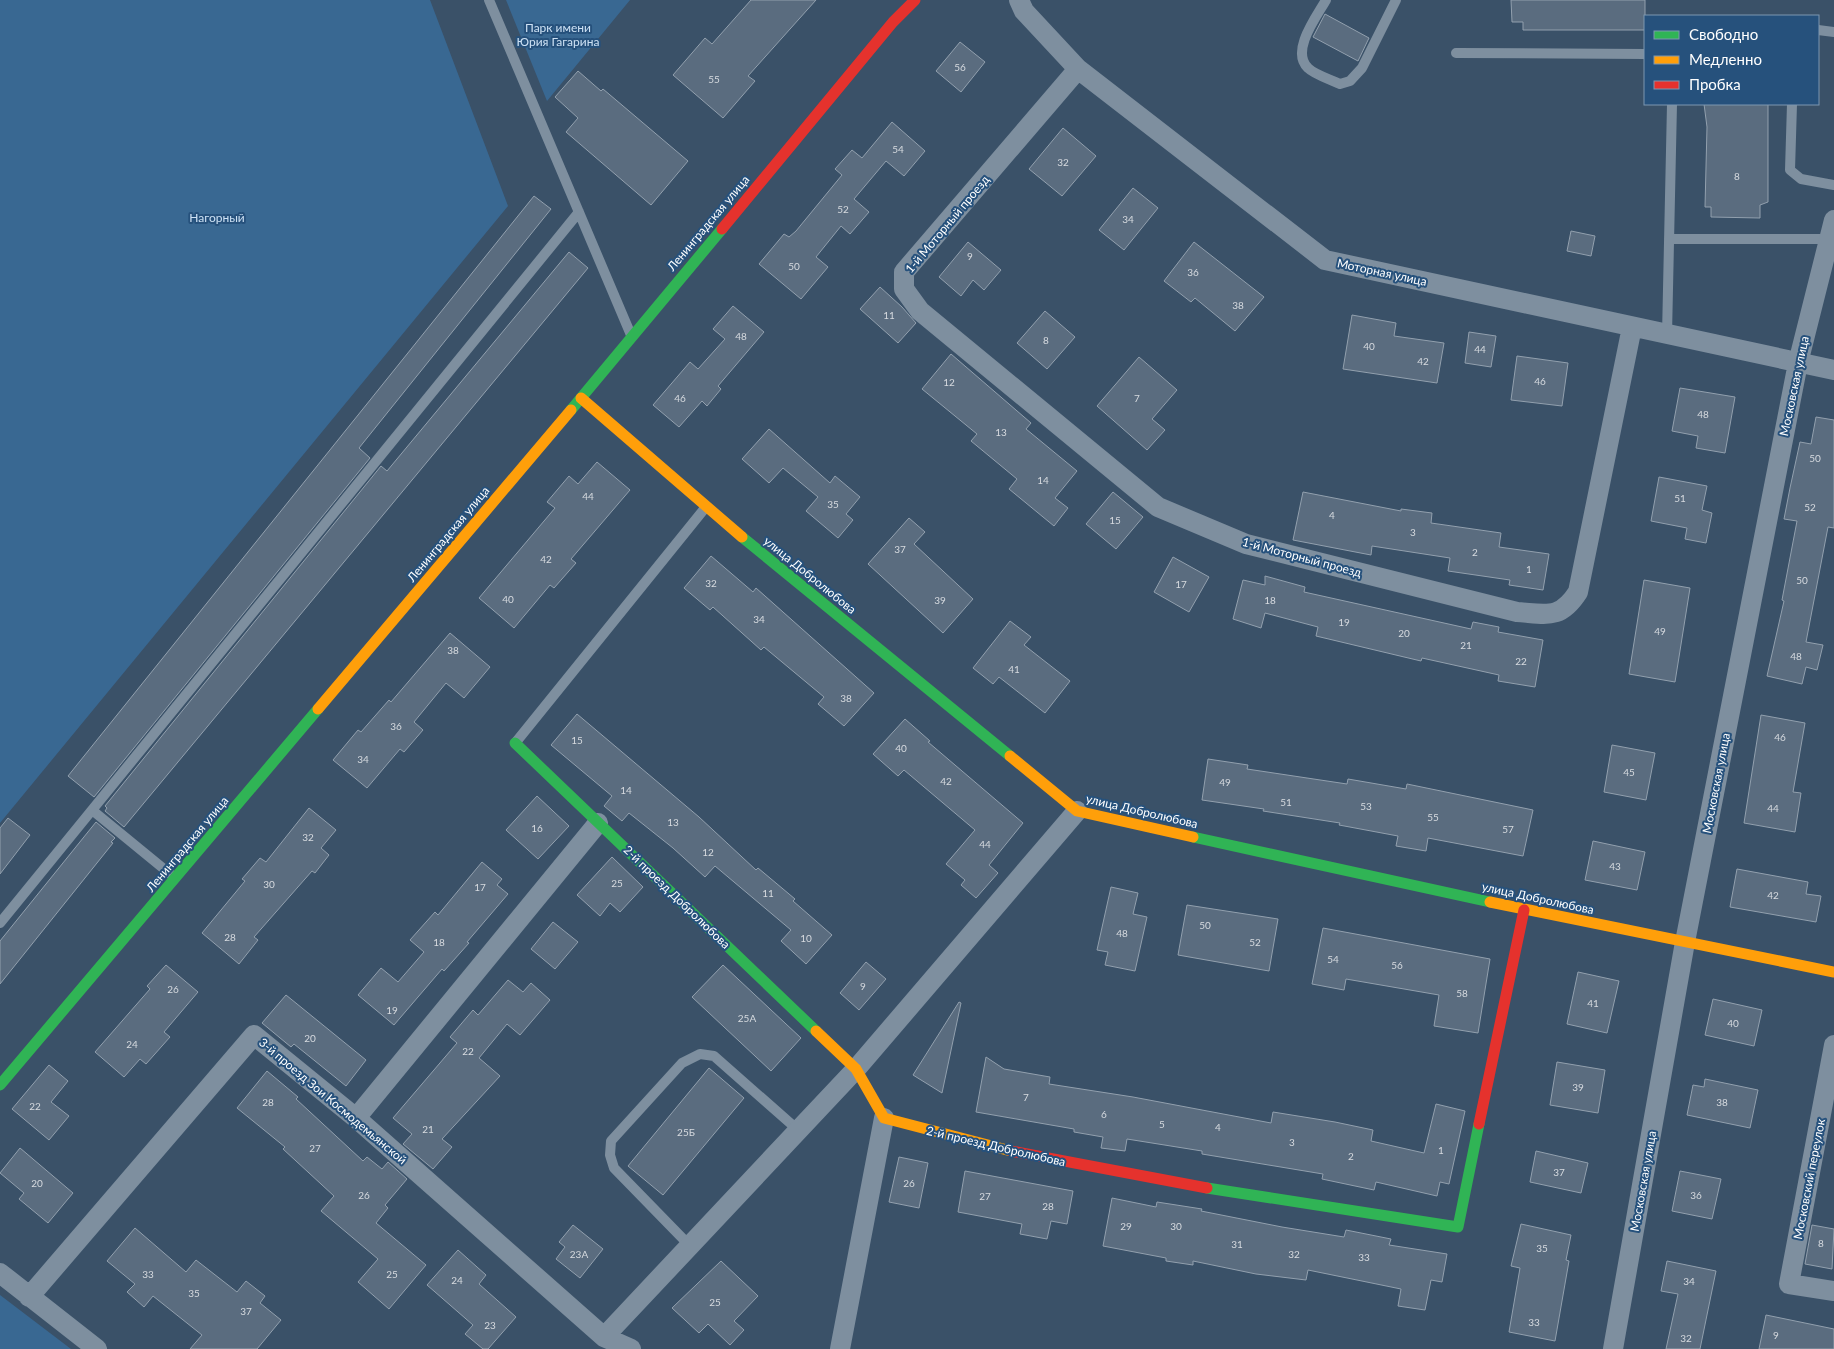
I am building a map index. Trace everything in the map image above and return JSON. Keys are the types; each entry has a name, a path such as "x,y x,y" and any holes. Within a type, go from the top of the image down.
{"street":[{"name":"Ленинградская улица","path":"0,1085 581,398 892,22 915,0"},
{"name":"Моторная улица","path":"1019,0 1024,11 1078,70 1325,260 1834,370"},
{"name":"1-й Моторный проезд","path":"1078,70 904,272 904,289 920,312 1158,507 1246,544 1517,612 1553,614 1569,606 1578,592 1632,327"},
{"name":"Московская улица","path":"1613,1349 1685,942 1798,363 1832,229"},
{"name":"улица Добролюбова","path":"581,398 706,507 1077,811 1524,910 1834,972"},
{"name":"2-й проезд Добролюбова","path":"515,742 856,1069 884,1118 948,1137 1008,1151 1169,1181 1458,1227 1524,910"},
{"path":"604,1337 856,1069 1077,811"},
{"path":"356,1118 598,822"},
{"name":"3-й проезд Зои Космодемьянской","path":"29,1297 254,1035 356,1118 604,1337 630,1349"},
{"name":"Московский переулок","path":"1834,1045 1789,1284 1834,1291"},
{"path":"840,1349 884,1118"},
{"path":"0,1273 97,1349"}],"lane":[{"path":"489,0 632,336"},
{"path":"1326,0 1302,47 1302,59 1308,68 1340,84 1350,81 1362,68 1396,0"},
{"path":"1819,30 1834,32"},
{"path":"1456,53 1644,54"},
{"path":"1667,335 1672,105"},
{"path":"1792,105 1790,170 1802,179 1834,184"},
{"path":"0,923 579,212"},
{"path":"1669,239 1832,229"},
{"path":"515,742 706,507"},
{"path":"92,810 176,878"},
{"path":"690,1246 614,1168 610,1155 611,1141 682,1062 700,1054 714,1056 798,1130"}],"green space":[{"name":"Нагорный","path":"0,0 430,0 508,206 0,823"},
{"name":"Парк имени Юрия Гагарина","path":"506,0 630,0 547,101"},
{"path":"0,1295 71,1349 0,1349"}],"building":[{"path":"751,0 816,0 748,76 755,81 723,118 673,75 705,38 712,44"},
{"path":"1511,0 1645,0 1644,30 1523,30 1523,22 1512,22"},
{"path":"1325,14 1369,38 1358,61 1313,37"},
{"path":"960,42 985,62 961,92 936,71"},
{"path":"578,71 601,91 603,89 688,161 651,205 566,132 578,118 555,97"},
{"path":"1704,105 1768,105 1768,202 1760,205 1760,218 1711,217 1711,207 1705,207 1707,127"},
{"path":"892,122 925,151 904,176 886,161 854,199 869,212 850,234 841,226 816,257 828,267 801,299 759,264 784,234 789,237 796,231 842,175 835,169 852,150 862,158"},
{"path":"1063,128 1096,156 1062,196 1029,169"},
{"path":"1133,188 1158,208 1124,250 1099,230"},
{"path":"534,196 551,209 359,448 370,458 94,797 68,776"},
{"path":"1571,231 1595,236 1591,256 1567,251"},
{"path":"968,242 1001,270 984,290 973,280 961,296 939,277"},
{"path":"1194,242 1264,297 1235,331 1195,298 1191,302 1164,281"},
{"path":"569,252 588,268 124,827 105,811 107,808 105,806 381,466 387,471"},
{"path":"880,287 916,323 898,343 860,309"},
{"path":"733,306 764,332 718,386 721,389 707,406 702,401 679,427 653,405 690,362 698,369 725,339 713,329"},
{"path":"1045,311 1075,337 1047,369 1017,343"},
{"path":"1352,315 1396,323 1394,336 1444,343 1437,383 1343,369"},
{"path":"1469,332 1496,336 1491,367 1465,363"},
{"path":"951,354 1031,423 1026,429 1077,471 1055,498 1068,508 1054,526 1009,489 1017,479 971,441 977,434 922,389"},
{"path":"1517,356 1568,363 1562,406 1511,400"},
{"path":"1139,357 1177,390 1152,419 1165,430 1147,450 1097,406"},
{"path":"1680,388 1735,397 1725,453 1696,448 1698,436 1672,431"},
{"path":"1816,417 1834,420 1834,528 1828,527 1806,642 1823,645 1817,670 1806,667 1802,684 1767,676 1784,601 1782,600 1797,521 1784,519 1800,442 1811,444"},
{"path":"769,429 830,483 835,476 860,497 846,514 853,520 838,538 806,511 818,497 783,468 769,483 742,459"},
{"path":"597,462 630,490 571,559 576,563 554,588 550,585 514,628 479,598 555,508 547,502 569,476 578,484"},
{"path":"1659,477 1707,486 1702,510 1712,513 1706,543 1685,539 1687,528 1651,521"},
{"path":"1113,492 1143,517 1116,549 1086,524"},
{"path":"1303,492 1401,511 1401,509 1432,513 1431,523 1501,533 1499,547 1549,554 1543,590 1509,585 1510,580 1448,571 1450,558 1372,546 1371,555 1293,540"},
{"path":"909,518 925,532 914,544 973,599 943,633 868,564"},
{"path":"711,556 753,592 756,588 874,693 844,726 818,704 824,697 764,647 761,650 713,607 710,610 684,588"},
{"path":"1173,557 1209,577 1189,612 1154,592"},
{"path":"1265,576 1305,587 1304,592 1471,629 1473,622 1499,627 1498,632 1543,640 1535,687 1498,681 1499,675 1422,658 1421,661 1316,636 1318,627 1265,613 1261,628 1233,619 1243,580 1265,585"},
{"path":"1644,580 1690,588 1675,682 1629,674"},
{"path":"1010,621 1031,637 1024,645 1070,681 1045,713 999,677 993,684 973,668"},
{"path":"450,633 490,667 464,698 446,683 414,722 423,730 404,752 400,749 367,788 333,760 358,730 361,732 389,700 391,702"},
{"path":"577,714 699,817 756,870 758,868 795,899 793,901 832,935 806,964 781,941 791,930 715,866 705,877 673,848 629,813 622,821 604,806 612,796 551,745"},
{"path":"1761,715 1805,723 1793,792 1801,793 1795,832 1744,823"},
{"path":"905,719 930,741 928,742 1023,823 989,865 998,873 976,898 961,885 965,880 946,864 975,830 904,770 898,776 873,754"},
{"path":"1612,745 1655,753 1646,800 1604,792"},
{"path":"1208,759 1248,765 1247,769 1347,784 1348,779 1406,789 1407,784 1533,810 1523,856 1428,838 1426,851 1396,846 1398,836 1339,825 1340,823 1263,811 1264,809 1202,800"},
{"path":"537,796 569,826 538,859 506,830"},
{"path":"309,808 336,830 321,848 329,855 315,873 312,871 254,937 258,940 239,964 202,933 245,881 242,879 260,858 266,862"},
{"path":"8,818 30,835 0,874 0,828"},
{"path":"96,822 115,838 111,842 113,843 0,984 0,941"},
{"path":"1593,841 1645,852 1637,890 1585,880"},
{"path":"612,857 643,887 620,912 610,903 600,916 577,895"},
{"path":"482,862 502,879 497,885 508,894 467,942 469,943 444,971 442,969 394,1025 358,995 381,968 398,982 424,952 410,940 435,912 438,915"},
{"path":"1737,869 1808,882 1806,894 1821,896 1816,922 1730,907"},
{"path":"1111,887 1138,893 1133,914 1147,917 1135,971 1105,965 1108,952 1097,950"},
{"path":"1187,905 1278,919 1269,971 1178,955"},
{"path":"553,922 578,942 555,969 531,949"},
{"path":"1323,928 1490,959 1478,1033 1434,1026 1439,995 1346,979 1344,990 1312,984"},
{"path":"866,962 886,979 859,1010 840,993"},
{"path":"166,965 198,992 164,1032 170,1037 146,1064 140,1059 124,1077 95,1052 150,989 147,986"},
{"path":"723,965 801,1038 771,1071 692,997"},
{"path":"1578,972 1619,981 1607,1033 1567,1024"},
{"path":"508,980 523,992 531,983 550,1000 520,1035 507,1024 479,1058 500,1076 442,1139 452,1147 433,1169 403,1144 412,1134 393,1118 457,1043 450,1037 473,1010 478,1015"},
{"path":"286,995 366,1060 346,1086 294,1044 291,1047 262,1023"},
{"path":"1713,999 1762,1010 1754,1046 1705,1035"},
{"path":"959,1002 961,1003 942,1093 913,1075"},
{"path":"986,1057 1004,1069 1050,1077 1049,1084 1133,1097 1271,1123 1273,1112 1335,1122 1373,1130 1371,1141 1424,1153 1436,1104 1465,1111 1449,1184 1440,1182 1437,1196 1376,1182 1374,1190 1322,1179 1323,1174 1202,1154 1202,1151 1127,1139 1125,1151 1101,1148 1103,1137 1074,1132 1074,1129 976,1112"},
{"path":"1557,1062 1605,1070 1598,1113 1550,1105"},
{"path":"49,1065 68,1081 51,1102 69,1116 49,1140 12,1109"},
{"path":"709,1068 744,1098 663,1195 628,1166"},
{"path":"267,1071 298,1097 296,1099 363,1161 367,1157 382,1169 388,1162 407,1179 385,1205 388,1208 376,1223 426,1265 389,1309 358,1282 378,1259 321,1211 334,1196 283,1149 285,1147 237,1108"},
{"path":"1705,1079 1758,1090 1750,1128 1687,1115 1693,1085 1704,1087"},
{"path":"20,1148 73,1193 48,1223 19,1199 24,1193 0,1173"},
{"path":"1536,1151 1588,1163 1581,1193 1530,1182"},
{"path":"899,1157 928,1163 919,1208 889,1202"},
{"path":"965,1171 1073,1191 1067,1224 1051,1221 1047,1239 1020,1234 1022,1224 958,1212"},
{"path":"1680,1171 1721,1179 1712,1219 1672,1211"},
{"path":"1112,1198 1156,1207 1157,1202 1202,1209 1201,1211 1344,1237 1346,1230 1391,1239 1389,1245 1447,1254 1442,1282 1431,1280 1425,1310 1398,1306 1401,1289 1308,1270 1306,1280 1256,1274 1193,1261 1193,1265 1166,1261 1166,1258 1103,1246"},
{"path":"1521,1224 1571,1235 1566,1260 1569,1261 1555,1341 1509,1332 1520,1268 1511,1266"},
{"path":"573,1225 603,1249 580,1278 556,1259 565,1247 559,1242"},
{"path":"1812,1225 1834,1229 1832,1269 1805,1264"},
{"path":"135,1228 186,1272 196,1260 237,1292 246,1281 265,1296 260,1303 281,1320 257,1349 190,1349 202,1335 153,1296 144,1307 127,1292 135,1284 107,1261"},
{"path":"458,1250 486,1275 479,1284 516,1317 488,1349 483,1349 465,1334 473,1325 427,1285"},
{"path":"721,1261 758,1296 734,1321 744,1330 730,1345 708,1324 699,1333 672,1308"},
{"path":"1667,1261 1716,1271 1700,1349 1666,1349 1678,1294 1661,1291"},
{"path":"1766,1315 1834,1329 1834,1349 1759,1349"}],"traffic: fast":[{"path":"571,410 722,229"},
{"path":"742,537 1010,756"},
{"path":"0,1085 318,709"},
{"path":"515,743 816,1031"},
{"path":"1193,837 1490,902"},
{"path":"1207,1188 1458,1227 1479,1124"}],"traffic: slow":[{"path":"581,398 742,537"},
{"path":"318,709 571,410"},
{"path":"1010,756 1077,811 1193,837"},
{"path":"1490,902 1834,972"},
{"path":"816,1031 856,1069 884,1118 1011,1151"}],"traffic: jam":[{"path":"722,229 893,22 915,0"},
{"path":"1479,1124 1524,910"},
{"path":"1011,1151 1207,1188"}]}
